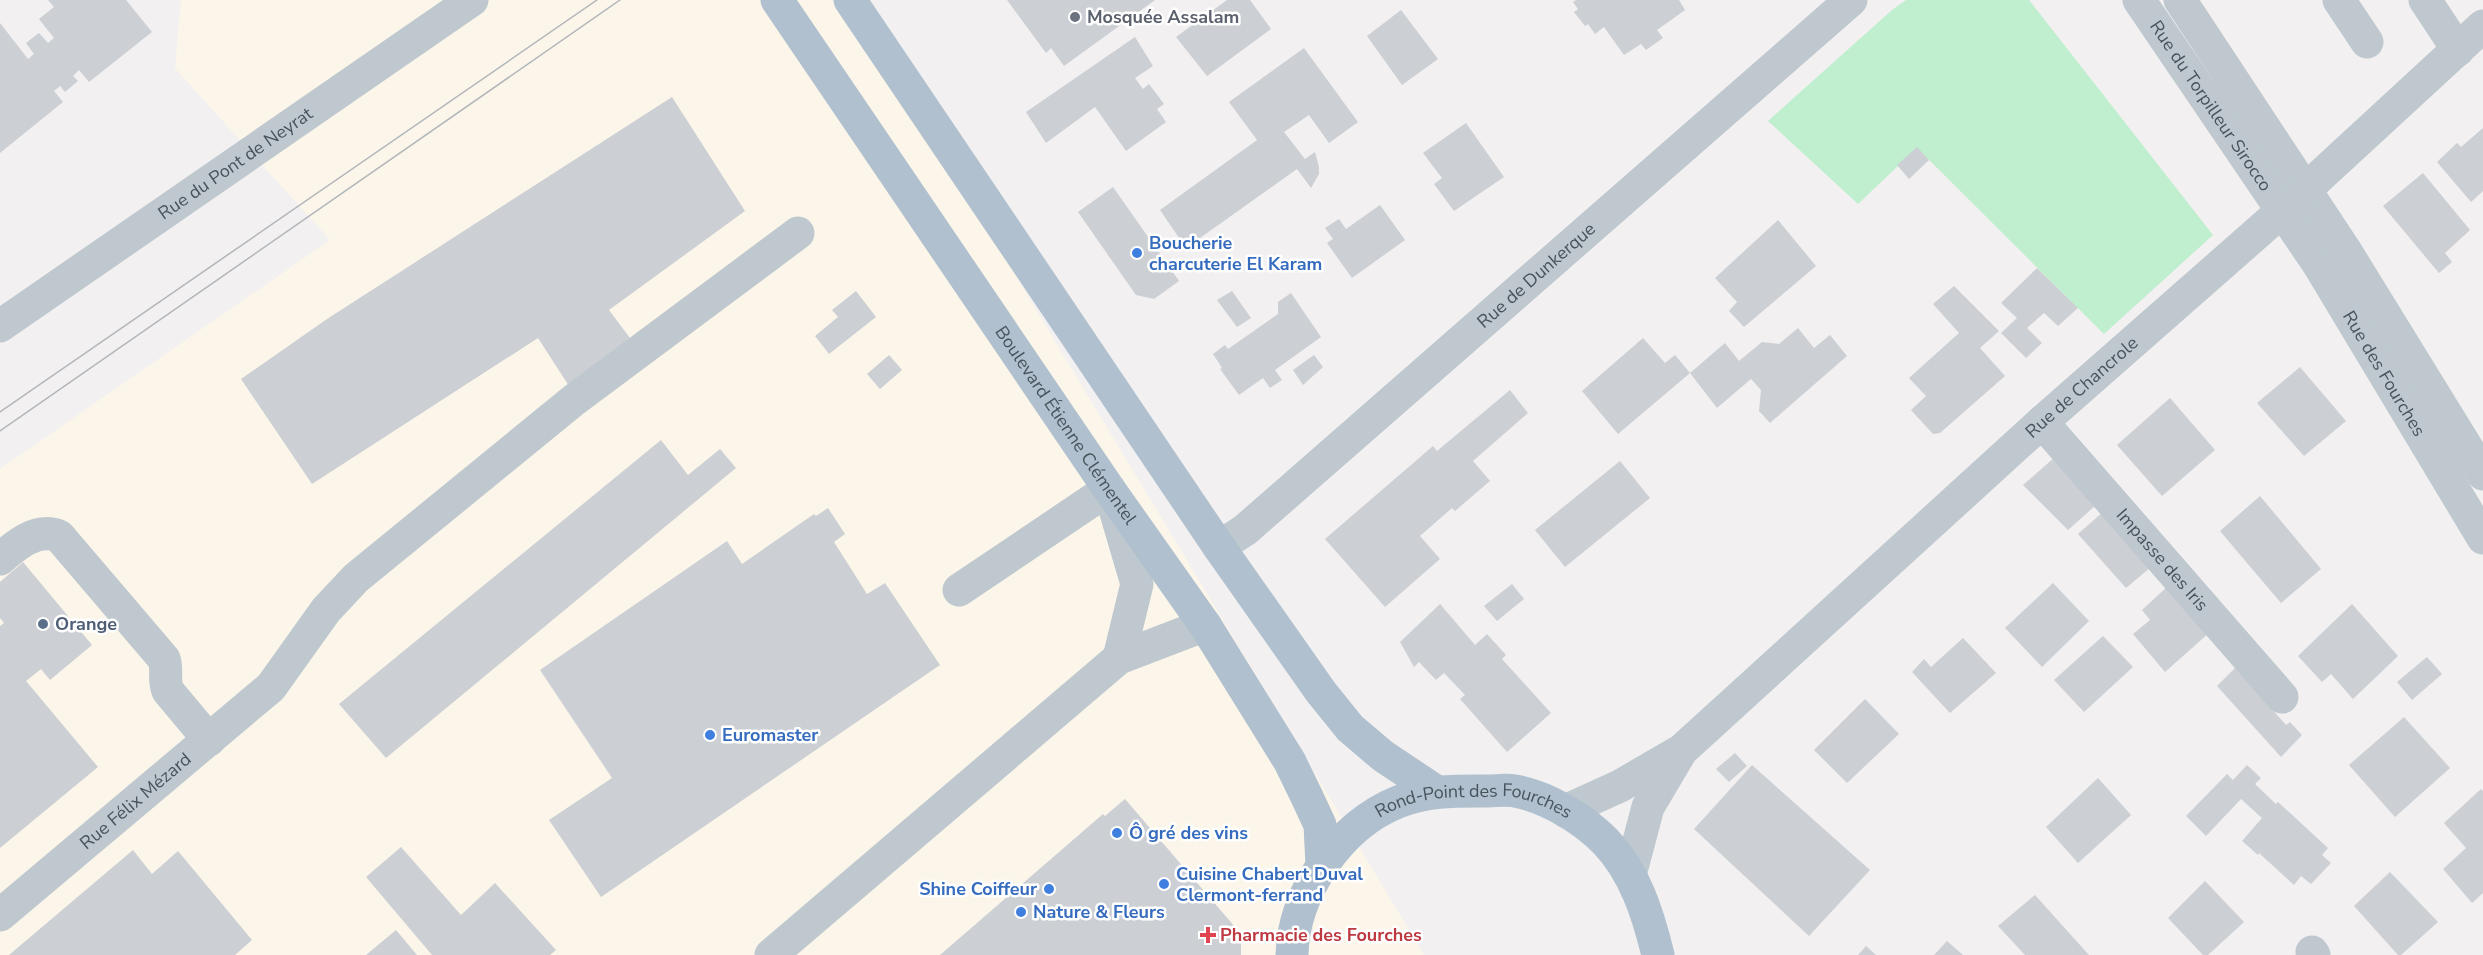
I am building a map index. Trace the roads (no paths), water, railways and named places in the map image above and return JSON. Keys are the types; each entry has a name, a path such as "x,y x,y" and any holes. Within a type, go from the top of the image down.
{"main road":[{"name":"Boulevard Étienne Clémentel","path":"777,0 1109,489 1205,625 1290,762 1307,797 1320,825 1322,866"},
{"path":"850,0 1219,547 1321,692 1350,728 1383,756 1437,792"},
{"name":"Rond-Point des Fourches","path":"1293,955 1293,941 1304,900 1322,866 1344,840 1366,820 1398,802 1437,792 1514,791 1557,806 1589,827 1606,843 1630,875 1651,926 1658,955"}],"street":[{"name":"Rue du Pont de Neyrat","path":"0,326 472,0"},
{"name":"Rue de Dunkerque","path":"1219,547 1263,514 1851,0"},
{"name":"Rue du Torpilleur Sirocco","path":"2139,0 2281,212"},
{"name":"Rue du Torpilleur Sirocco","path":"2180,0 2305,189"},
{"path":"2339,0 2367,42"},
{"path":"2425,0 2458,50"},
{"name":"Rue de Chancrole","path":"1565,811 1620,786 1682,750 2042,422 2281,212 2483,26"},
{"name":"Rue des Fourches","path":"2305,189 2483,474"},
{"name":"Rue des Fourches","path":"2281,212 2319,265 2483,538"},
{"name":"Rue Félix Mézard","path":"0,915 271,687 326,610 356,578 574,400 798,233"},
{"name":"Impasse des Iris","path":"2042,422 2282,697"},
{"path":"959,590 1109,489 1137,584 1119,658"},
{"path":"0,559 19,543 37,535 51,532 59,536 164,659 167,667 164,684 209,740"},
{"path":"771,955 1119,658 1205,625"},
{"name":"Rue de Chancrole","path":"1630,875 1648,807 1682,750"}],"tram line":[{"path":"0,412 597,0"},
{"path":"0,431 620,0"}],"place":[{"name":"Mosquée Assalam","path":"1075,17"},
{"name":"Boucherie charcuterie El Karam","path":"1137,253"},
{"name":"Orange","path":"43,624"},
{"name":"Euromaster","path":"710,735"},
{"name":"Ô gré des vins","path":"1117,833"},
{"name":"Cuisine Chabert Duval Clermont-ferrand","path":"1164,884"},
{"name":"Shine Coiffeur","path":"1049,889"},
{"name":"Nature & Fleurs","path":"1021,912"},
{"name":"Pharmacie des Fourches","path":"1208,935"}]}
